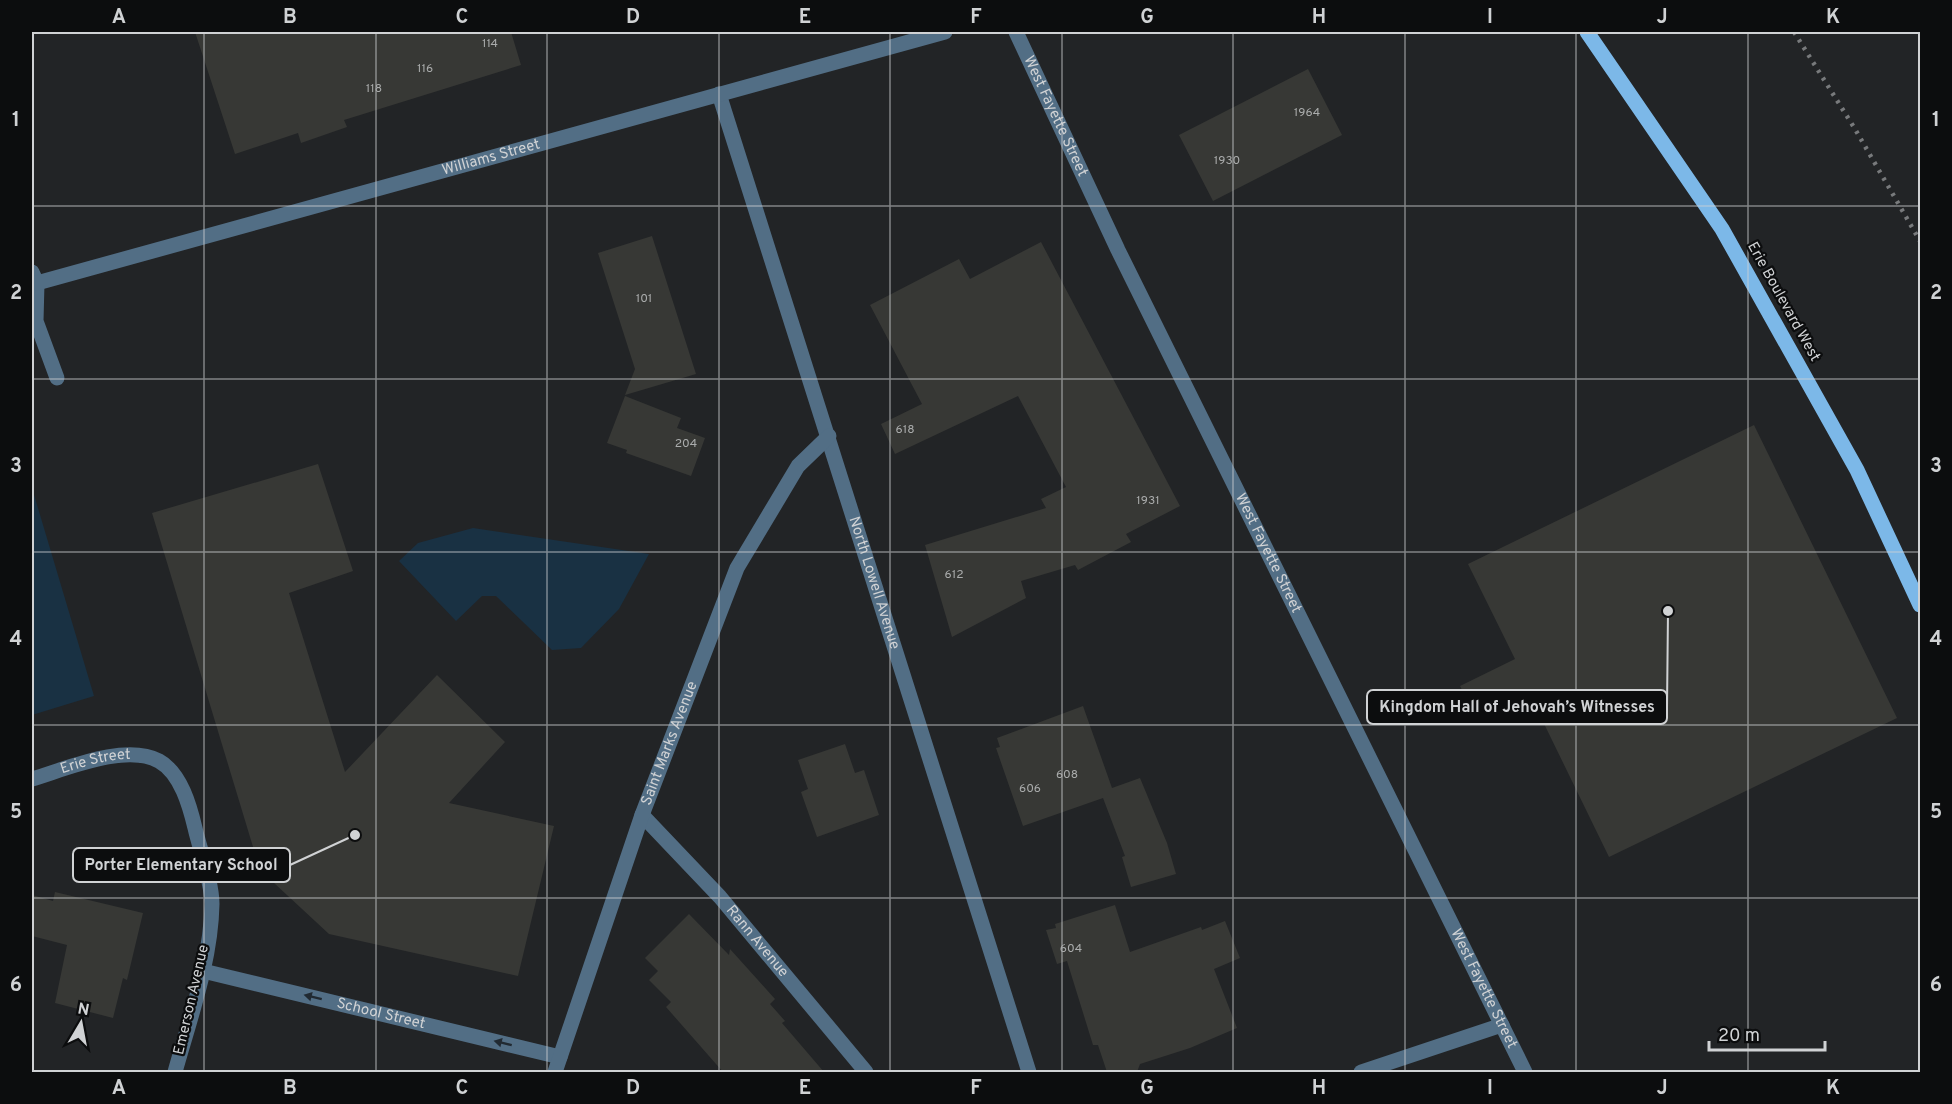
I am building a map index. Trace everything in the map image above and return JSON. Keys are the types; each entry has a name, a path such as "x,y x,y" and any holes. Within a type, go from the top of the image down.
{"main road":[{"name":"Erie Boulevard West","path":"1587,32 1722,229 1857,470 1920,605"}],"street":[{"name":"Williams Street","path":"34,278 945,32"},
{"name":"West Fayette Street","path":"1016,32 1134,283 1525,1072"},
{"name":"North Lowell Avenue","path":"719,94 1029,1072"},
{"path":"34,278 36,321 57,378"},
{"name":"Saint Marks Avenue","path":"555,1072 642,815 737,568 798,466 829,436"},
{"name":"Erie Street","path":"32,779 103,758 129,754 159,761"},
{"name":"Emerson Avenue","path":"159,761 173,773 191,809 212,902 202,970 175,1072"},
{"name":"Rann Avenue","path":"642,815 720,897 866,1072"},
{"name":"School Street","path":"202,970 560,1057"},
{"path":"1361,1072 1502,1025"}],"shaded area":[{"path":"32,488 94,696 32,715"},
{"path":"473,528 649,554 619,609 581,648 552,650 496,596 482,596 456,621 399,561 418,543"}],"building":[{"path":"195,32 511,32 521,65 344,120 347,127 301,143 298,133 235,154"},
{"path":"1308,69 1342,135 1213,201 1179,135"},
{"path":"652,236 696,374 625,395 635,369 598,253"},
{"path":"1041,242 1180,506 1126,534 1131,542 1078,570 1075,565 1021,581 1026,598 952,637 925,545 1046,508 1041,499 1066,487 1018,396 895,454 881,424 922,404 870,305 959,259 970,279"},
{"path":"625,396 681,418 677,428 705,438 691,476 626,453 627,450 607,443"},
{"path":"1754,425 1897,718 1609,857 1531,697 1479,723 1460,686 1515,659 1468,564"},
{"path":"318,464 353,571 289,593 345,772 437,675 505,742 449,803 554,826 518,976 329,934 260,870 152,513"},
{"path":"1083,706 1112,788 1140,778 1167,843 1176,874 1131,887 1122,857 1125,856 1103,798 1023,826 996,748 1000,747 997,738"},
{"path":"845,744 855,773 864,770 879,815 817,837 801,792 808,789 798,760"},
{"path":"55,892 143,913 127,980 123,978 113,1018 55,1003 67,945 32,936 32,895 53,901"},
{"path":"1115,905 1130,952 1225,921 1240,958 1214,969 1237,1028 1190,1048 1140,1064 1137,1072 1107,1072 1098,1045 1093,1045 1067,961 1057,964 1046,930 1056,928 1055,924"},
{"path":"689,914 729,955 730,949 775,999 770,1004 785,1021 782,1023 824,1072 723,1072 666,1007 671,1002 649,980 658,971 645,958"}],"railway":[{"path":"1794,32 1855,129 1920,241"}],"place":[{"name":"Kingdom Hall of Jehovah’s Witnesses","path":"1668,611"},
{"name":"Porter Elementary School","path":"355,835"}]}
